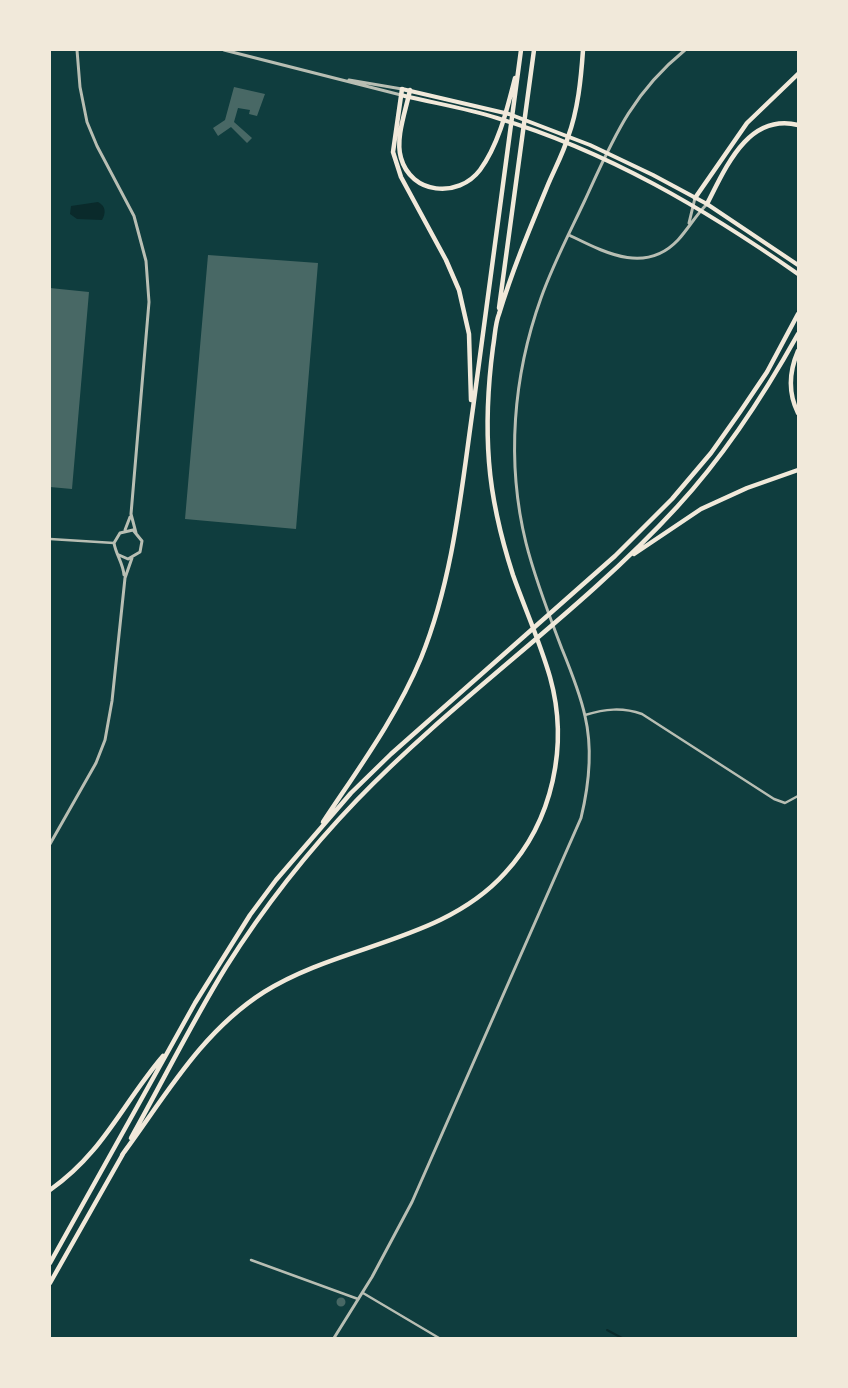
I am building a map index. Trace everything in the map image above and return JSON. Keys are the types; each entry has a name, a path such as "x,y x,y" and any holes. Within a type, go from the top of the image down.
{"highway":[{"path":"410,90 399,145 400,158 414,179 425,187 438,190 457,187 479,172 491,150 506,114 521,50"},
{"path":"312,837 392,717 421,658 436,615 448,568 466,456 521,50"},
{"path":"122,1155 194,1054 214,1032 240,1009 265,991 299,974 442,920 465,907 488,890 506,873 522,853 545,810 557,758 559,733 556,706 550,677 502,540 494,504 489,460 489,380 534,50"},
{"path":"498,317 566,144 578,91 583,50"},
{"path":"695,198 746,123 798,74"},
{"path":"402,88 393,139 395,164 446,260 459,290 469,334 472,415"},
{"path":"707,204 746,138 767,126 783,122 798,125"},
{"path":"50,1263 169,1049 250,915 312,837 351,793 391,754 648,525 711,453 766,372 798,314"},
{"path":"50,1284 226,968 285,883 319,840 358,799 402,757 620,563 678,506 718,459 774,376 798,334"},
{"path":"798,351 790,385 791,398 798,413"},
{"path":"620,563 701,509 746,488 798,470"},
{"path":"50,1190 80,1166 113,1128 148,1074 169,1049"}],"main road":[{"path":"402,88 478,105 543,126 590,145 628,162 707,204 798,265"},
{"path":"401,95 477,112 541,133 625,168 701,210 798,274"}],"street":[{"path":"79,50 80,87 87,122 97,146 134,216 146,261 149,302 131,514 124,531 117,537 114,543 123,564 125,578"},
{"path":"224,50 401,95"},
{"path":"334,1338 383,1259 419,1186 575,836 581,818 589,779 585,715 526,543 515,460 516,410 526,347 544,291 568,235 626,114 654,79 685,50"},
{"path":"336,79 402,88"},
{"path":"688,226 695,198"},
{"path":"568,235 614,255 636,259 657,255 667,250 707,204"},
{"path":"131,514 136,533"},
{"path":"50,844 96,763 105,740 112,701 125,578 132,558 140,552 142,546 140,536 133,530 124,531"},
{"path":"50,539 114,543"},
{"path":"119,555 132,558"},
{"path":"585,715 624,709 642,714 774,799 785,803 798,796"},
{"path":"251,1260 359,1299"},
{"path":"363,1293 438,1338"}],"water":[{"path":"98,202 103,206 104,210 102,220 77,219 70,214 71,206"}],"building":[{"path":"234,87 265,94 257,116 249,114 250,110 238,108 234,122 252,138 247,143 231,127 218,136 213,128 225,120"},
{"path":"208,255 318,263 296,529 185,519"},
{"path":"50,288 89,292 72,489 50,487"},
{"path":"341,1297 346,1302 341,1307 336,1302"}],"waterway":[{"path":"607,1330 622,1338"}]}
